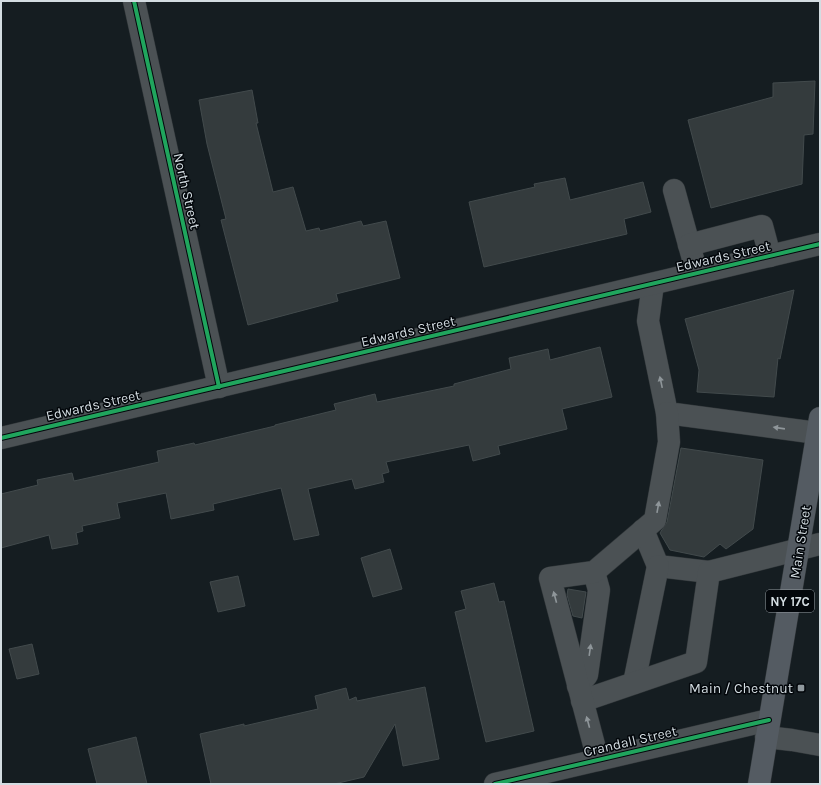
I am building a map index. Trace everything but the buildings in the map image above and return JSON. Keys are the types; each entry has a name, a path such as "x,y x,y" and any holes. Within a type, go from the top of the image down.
{"main road":[{"name":"Main Street","path":"759,784 819,426"}],"street":[{"name":"North Street","path":"134,1 220,387"},
{"path":"674,190 697,273"},
{"path":"689,245 762,226 770,256"},
{"name":"Edwards Street","path":"1,438 820,244"},
{"path":"598,760 550,578 594,572 655,520 669,442 667,413 648,321 653,284"},
{"path":"667,413 819,426"},
{"path":"634,683 658,566 643,530"},
{"path":"658,566 709,572 820,544"},
{"path":"580,694 587,675 598,590 594,572"},
{"path":"580,694 634,683 696,662 709,572"},
{"name":"Crandall Street","path":"495,784 598,760 768,728 792,740 820,745"}],"cycle path":[{"path":"134,1 219,387"},
{"path":"1,438 820,244"},
{"path":"495,784 769,720"}],"place":[{"name":"Main / Chestnut","path":"801,688"}]}
